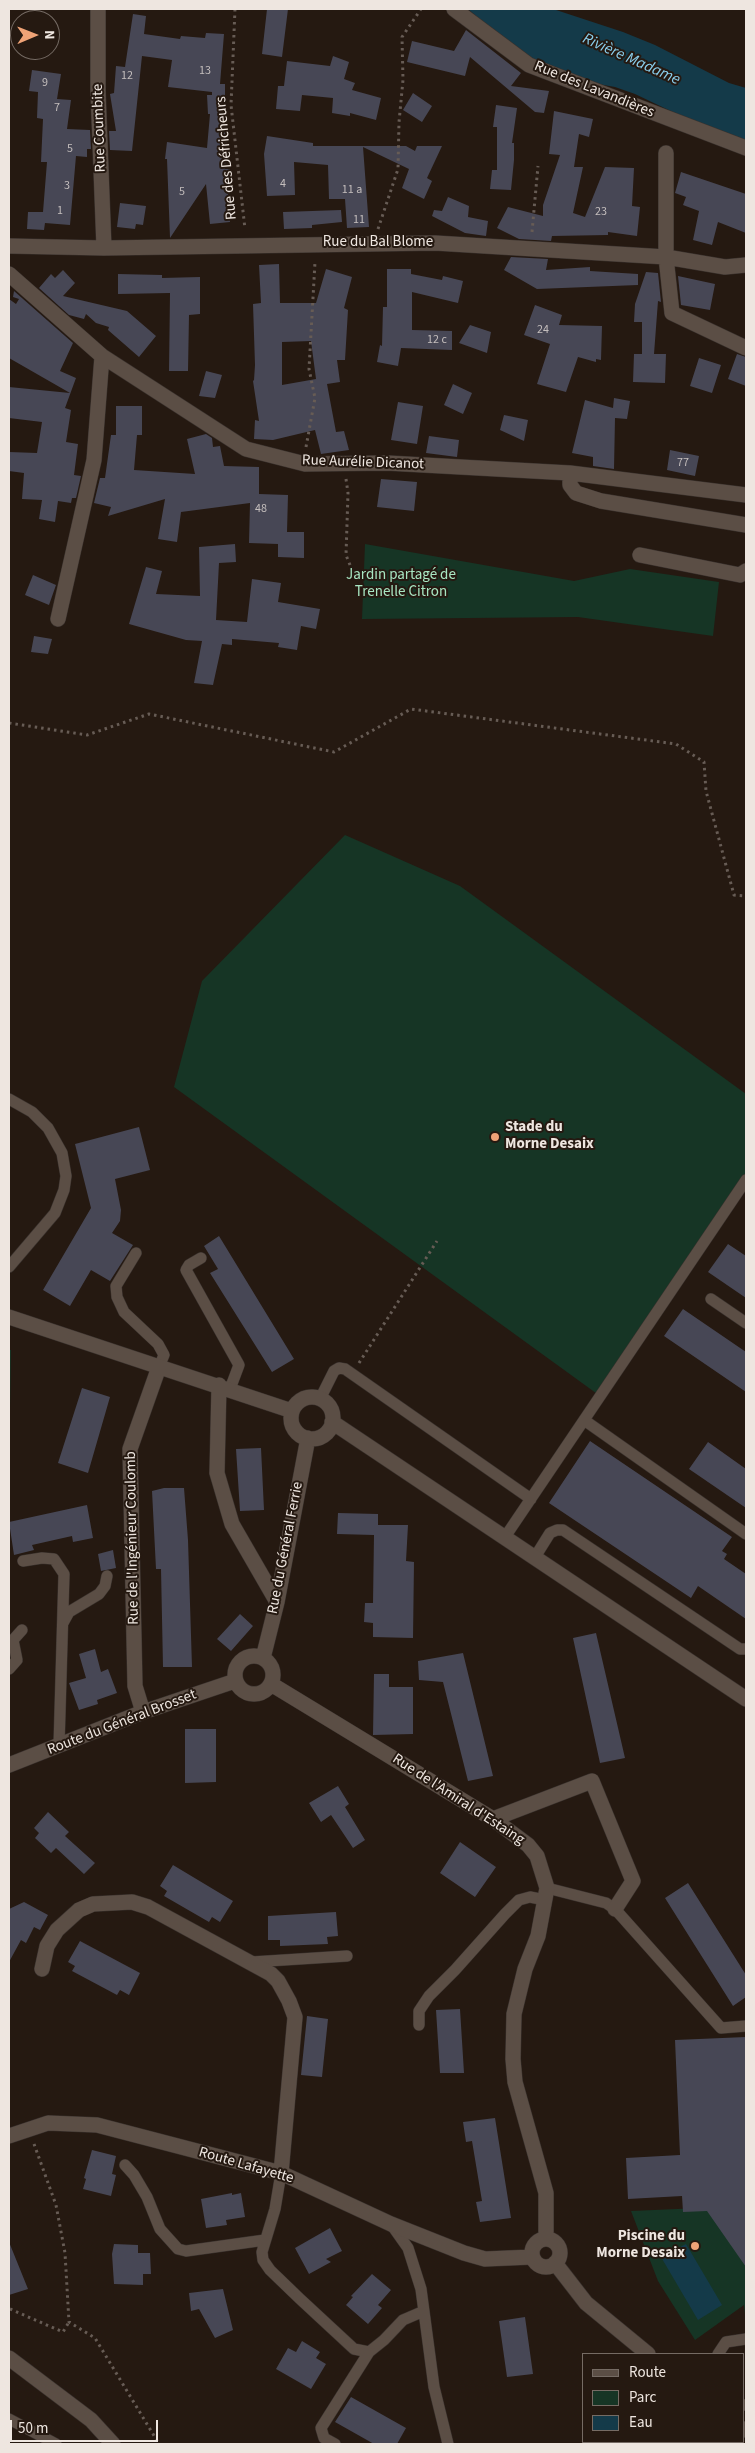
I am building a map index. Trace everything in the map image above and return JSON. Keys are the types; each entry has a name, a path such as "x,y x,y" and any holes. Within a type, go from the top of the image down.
{"street":[{"name":"Rue Coumbite","path":"98,9 98,91 104,248"},
{"name":"Rue des Lavandières","path":"454,9 529,65 746,148"},
{"path":"666,153 666,257 672,313 746,348"},
{"name":"Rue du Bal Blome","path":"9,246 104,248 435,243 666,257 725,267 746,265"},
{"name":"Rue Aurélie Dicanot","path":"9,274 102,356 246,449 305,464 387,463 570,473 746,495"},
{"path":"58,619 94,460 102,356"},
{"path":"570,473 570,484 576,493 601,501 746,525"},
{"path":"640,555 740,575 746,571"},
{"path":"9,1317 292,1411"},
{"name":"Rue de l'Ingénieur Coulomb","path":"143,1712 135,1686 130,1448 160,1368"},
{"path":"224,1387 217,1473 232,1524 277,1602"},
{"path":"307,1398 320,1399 330,1408 332,1422 326,1433 314,1438 301,1436 292,1425 292,1411 295,1405 307,1398"},
{"path":"332,1422 746,1699"},
{"name":"Rue du Général Ferrie","path":"263,1658 277,1602 308,1438"},
{"path":"250,1656 263,1658 268,1662 273,1672 271,1684 262,1693 248,1694 238,1687 235,1681 235,1668 250,1656"},
{"name":"Route du Général Brosset","path":"9,1765 143,1712 235,1681"},
{"name":"Rue de l'Amiral d'Estaing","path":"271,1684 493,1819 528,1845 537,1856 546,1894 538,1936 525,1969 514,2014 513,2059 515,2082 546,2193 546,2239"},
{"path":"493,1819 592,1781 633,1881 614,1909"},
{"path":"42,1969 47,1946 68,1919 79,1910 93,1904 132,1902 148,1907 252,1962 278,1981 293,2008 295,2017 281,2173"},
{"name":"Route Lafayette","path":"9,2136 48,2123 97,2125 281,2173 391,2224 464,2254 486,2259 532,2257"},
{"path":"546,2239 554,2242 559,2250 555,2263 543,2266 532,2257 534,2245 546,2239"},
{"path":"555,2263 586,2303 647,2353"},
{"path":"9,2358 96,2425 113,2444"}],"lane":[{"path":"9,1099 32,1112 48,1128 62,1152 66,1176 62,1196 55,1213 9,1267"},
{"path":"505,1537 746,1180"},
{"path":"136,1253 116,1286 117,1297 124,1312 158,1344 164,1355 160,1368"},
{"path":"201,1258 186,1270 239,1366 224,1387"},
{"path":"711,1300 746,1324"},
{"path":"320,1399 334,1371 339,1368 352,1374 532,1499"},
{"path":"584,1420 746,1534"},
{"path":"535,1557 550,1533 563,1530 740,1648 746,1649"},
{"path":"23,1561 54,1559 60,1564 64,1574 59,1746"},
{"path":"63,1623 69,1612 99,1594 105,1586 107,1576"},
{"path":"9,1669 17,1660 13,1640 22,1630"},
{"path":"419,2025 419,2011 429,1996 455,1970 504,1914 519,1900 546,1894 606,1903 614,1909 722,2028 746,2026"},
{"path":"252,1962 347,1956"},
{"path":"124,2165 134,2174 147,2196 160,2229 178,2249 186,2251 265,2240"},
{"path":"281,2173 275,2208 262,2252 263,2260 270,2270 354,2349 368,2352"},
{"path":"391,2224 411,2256 421,2289 434,2387 448,2444"},
{"path":"335,2444 324,2438 321,2428 368,2352 384,2340 403,2320 424,2311"},
{"path":"719,2353 726,2342 746,2339"},
{"path":"9,2419 56,2444"}],"path":[{"name":"Rue des Défricheurs","path":"235,9 231,105 247,245"},
{"path":"372,243 398,169 399,122 404,80 402,37 421,9"},
{"path":"530,248 538,166"},
{"path":"305,464 314,398 310,368 316,244"},
{"path":"343,464 348,493 346,555 354,575 366,577"},
{"path":"9,723 87,735 149,714 334,752 411,709 676,744 704,762 706,791 734,895 746,896"},
{"path":"352,1374 437,1242"},
{"path":"10,2309 63,2332 69,2322 65,2253 56,2205 32,2136"},
{"path":"69,2322 95,2338 159,2444"}],"green space":[{"name":"Jardin partagé de Trenelle Citron","path":"365,544 574,581 630,569 719,582 713,636 578,617 362,619"},
{"name":"Stade du Morne Desaix","path":"345,835 460,886 746,1094 746,1180 600,1396 174,1087 202,981"},
{"path":"9,1350 11,1350 9,1465"},
{"name":"Piscine du Morne Desaix","path":"746,2206 746,2324 744,2305 695,2340 658,2281 631,2211"}],"water":[{"name":"Rivière Madame","path":"468,9 553,9 623,32 655,45 729,83 746,88 746,147 635,94 526,60"},
{"path":"686,2244 722,2305 698,2320 661,2257"}],"building":[{"path":"267,9 288,9 282,57 262,54"},
{"path":"133,14 146,16 144,34 180,39 181,36 205,38 206,33 224,34 220,84 225,84 225,136 228,136 225,169 230,169 232,193 228,193 230,222 210,224 206,184 170,238 167,159 165,159 167,142 207,148 210,114 208,114 207,95 212,95 212,92 168,87 172,60 142,56 132,151 110,150 109,131 116,131 110,94 114,93 116,66 125,67"},
{"path":"466,30 521,73 511,86 549,91 544,113 535,112 470,57 465,76 407,62 412,41 454,51"},
{"path":"333,56 349,62 344,79 355,83 352,90 381,98 376,120 350,113 350,116 332,113 333,98 302,95 300,111 276,109 278,86 284,86 287,61 330,66"},
{"path":"32,70 61,74 57,99 71,100 67,129 90,130 91,149 87,149 87,157 76,156 70,225 45,223 44,230 27,229 28,212 43,212 47,162 41,162 43,119 37,118 38,92 29,91"},
{"path":"413,93 432,106 422,122 403,110"},
{"path":"496,105 517,108 512,143 514,143 514,160 511,190 490,189 492,170 497,170 497,127 493,127"},
{"path":"554,111 593,119 589,137 579,134 574,167 583,167 573,213 585,217 605,167 634,168 632,206 640,207 637,236 608,232 608,235 552,236 551,241 519,239 497,228 508,207 543,216 543,205 560,155 549,154"},
{"path":"267,136 313,143 313,146 406,146 415,151 417,146 442,146 427,178 432,181 424,199 402,188 409,169 363,147 369,227 347,228 345,199 329,199 328,165 294,162 295,195 267,196 264,154"},
{"path":"681,172 746,194 746,233 718,222 712,245 693,240 699,211 683,205 686,197 675,193"},
{"path":"448,197 469,206 468,217 488,221 486,236 465,233 432,216 434,210 442,211"},
{"path":"120,203 146,206 143,225 136,224 135,229 117,227"},
{"path":"341,210 342,222 312,225 312,228 284,229 283,212"},
{"path":"511,257 548,259 546,270 590,267 590,271 638,274 638,285 537,289 504,270"},
{"path":"279,264 280,303 316,303 326,269 352,277 344,308 348,310 345,360 337,360 340,382 327,384 336,432 344,431 349,450 321,454 315,430 273,440 254,439 255,420 259,421 253,381 255,365 253,304 261,303 259,265","holes":["311,341 316,379 282,385 282,342"]},
{"path":"387,269 411,269 411,274 442,280 443,276 463,281 458,303 412,292 412,330 452,331 452,350 401,348 398,366 377,362 380,345 382,346 383,307 387,307"},
{"path":"63,270 75,283 63,296 127,311 156,336 139,357 108,330 109,327 96,323 86,314 84,319 69,315 39,288 51,274 55,278"},
{"path":"646,272 658,273 661,302 658,301 654,354 666,354 665,383 633,382 634,354 642,354 642,322 634,322 635,304"},
{"path":"118,274 162,275 162,278 200,277 200,314 189,315 188,371 169,371 170,293 118,294"},
{"path":"678,276 715,284 710,310 681,305"},
{"path":"14,291 73,343 60,371 76,378 65,408 71,410 66,442 78,444 74,475 81,476 76,498 72,498 71,503 58,501 55,522 39,519 42,500 22,499 24,473 9,471 9,452 37,453 42,422 9,418 9,387 70,393 9,358 9,299 16,304 19,299 13,297"},
{"path":"535,305 562,315 559,325 602,326 601,360 596,359 596,362 578,357 566,392 537,384 550,344 524,335"},
{"path":"470,325 491,332 487,353 459,343"},
{"path":"737,354 746,357 746,386 728,379"},
{"path":"699,358 721,365 712,393 690,386"},
{"path":"206,371 222,375 215,398 199,396"},
{"path":"453,384 472,393 463,414 444,405"},
{"path":"614,398 630,401 627,419 615,418 614,469 593,466 593,457 572,453 585,400 613,408"},
{"path":"398,402 423,406 417,444 391,440"},
{"path":"116,406 142,406 142,435 137,435 134,470 195,474 187,439 206,434 212,438 213,447 220,446 224,466 259,467 259,494 288,495 287,532 304,532 304,558 278,557 278,544 249,543 250,503 181,512 177,542 158,539 165,499 108,516 111,507 94,503 100,478 105,478 111,435 116,435"},
{"path":"504,415 528,420 524,441 500,430"},
{"path":"429,436 459,440 457,457 426,453"},
{"path":"670,450 699,456 695,476 667,470"},
{"path":"381,479 417,482 414,511 377,507"},
{"path":"235,544 236,562 219,563 216,620 247,622 252,579 281,583 278,602 320,609 316,629 301,626 297,650 278,647 279,643 232,639 232,645 222,644 213,685 194,683 202,641 186,640 129,624 146,567 162,571 156,594 200,596 199,547"},
{"path":"33,575 56,585 49,605 25,595"},
{"path":"34,636 52,639 48,654 31,652"},
{"path":"139,1127 150,1170 115,1179 121,1210 120,1221 112,1233 133,1245 110,1281 91,1270 70,1306 43,1290 91,1208 75,1144"},
{"path":"219,1236 294,1359 272,1372 210,1273 218,1269 204,1246"},
{"path":"728,1244 746,1256 746,1298 708,1272"},
{"path":"683,1309 746,1352 746,1392 664,1336"},
{"path":"82,1388 110,1397 88,1473 58,1463"},
{"path":"590,1441 732,1537 722,1551 727,1554 724,1559 746,1574 746,1619 698,1586 691,1598 549,1503"},
{"path":"708,1442 746,1469 746,1508 689,1469"},
{"path":"261,1448 264,1510 240,1511 236,1449"},
{"path":"164,1488 184,1488 188,1540 192,1667 163,1667 161,1569 156,1569 152,1491"},
{"path":"87,1505 93,1538 73,1542 72,1536 32,1545 34,1550 14,1555 9,1522"},
{"path":"338,1513 378,1514 378,1525 408,1525 406,1561 414,1562 413,1638 373,1637 373,1623 364,1622 365,1603 373,1603 374,1535 337,1534"},
{"path":"113,1550 116,1568 101,1571 98,1554"},
{"path":"240,1614 253,1626 231,1651 217,1639"},
{"path":"596,1633 625,1758 600,1763 573,1638"},
{"path":"95,1649 101,1672 108,1669 117,1693 97,1700 98,1704 79,1710 69,1683 86,1678 79,1654"},
{"path":"463,1653 493,1776 468,1781 443,1682 419,1680 418,1661"},
{"path":"374,1674 389,1674 389,1687 413,1687 413,1734 373,1735"},
{"path":"185,1729 216,1729 216,1782 185,1783"},
{"path":"338,1786 349,1804 345,1807 365,1840 353,1848 331,1815 321,1822 309,1803"},
{"path":"48,1812 69,1832 65,1836 95,1863 84,1874 56,1848 51,1853 35,1838 39,1833 34,1828"},
{"path":"460,1842 496,1867 475,1897 440,1873"},
{"path":"173,1865 233,1901 220,1922 212,1917 209,1922 164,1896 167,1891 160,1886"},
{"path":"688,1883 746,1975 746,1997 733,2006 665,1898"},
{"path":"24,1902 48,1915 40,1930 34,1927 26,1943 21,1940 9,1962 9,1909"},
{"path":"336,1912 338,1936 327,1937 328,1944 280,1946 280,1940 268,1940 268,1916"},
{"path":"80,1941 140,1973 129,1995 120,1990 117,1995 72,1971 75,1966 68,1962"},
{"path":"460,2009 464,2073 440,2073 436,2010"},
{"path":"307,2016 328,2019 322,2077 301,2075"},
{"path":"746,2037 746,2267 707,2211 683,2212 682,2196 628,2199 626,2158 680,2155 675,2040"},
{"path":"495,2118 511,2218 480,2222 476,2202 482,2201 472,2141 466,2142 463,2122"},
{"path":"92,2150 116,2156 112,2174 116,2175 111,2196 83,2189"},
{"path":"232,2193 232,2195 241,2193 245,2217 226,2220 227,2225 206,2228 201,2199"},
{"path":"330,2228 342,2251 326,2259 331,2262 309,2274 295,2248"},
{"path":"9,2242 28,2289 9,2295"},
{"path":"114,2244 138,2245 138,2253 150,2253 151,2274 143,2274 143,2285 114,2284 112,2254"},
{"path":"372,2274 391,2290 378,2305 382,2308 368,2324 346,2305 353,2297 351,2296"},
{"path":"223,2289 233,2330 215,2338 199,2309 191,2311 189,2293"},
{"path":"525,2317 533,2374 507,2377 499,2321"},
{"path":"302,2341 320,2352 316,2358 326,2364 311,2389 276,2369 288,2348 296,2352"},
{"path":"351,2397 406,2428 397,2444 374,2444 335,2422"}],"place":[{"name":"Stade du Morne Desaix","path":"495,1137"},
{"name":"Piscine du Morne Desaix","path":"695,2246"}]}
